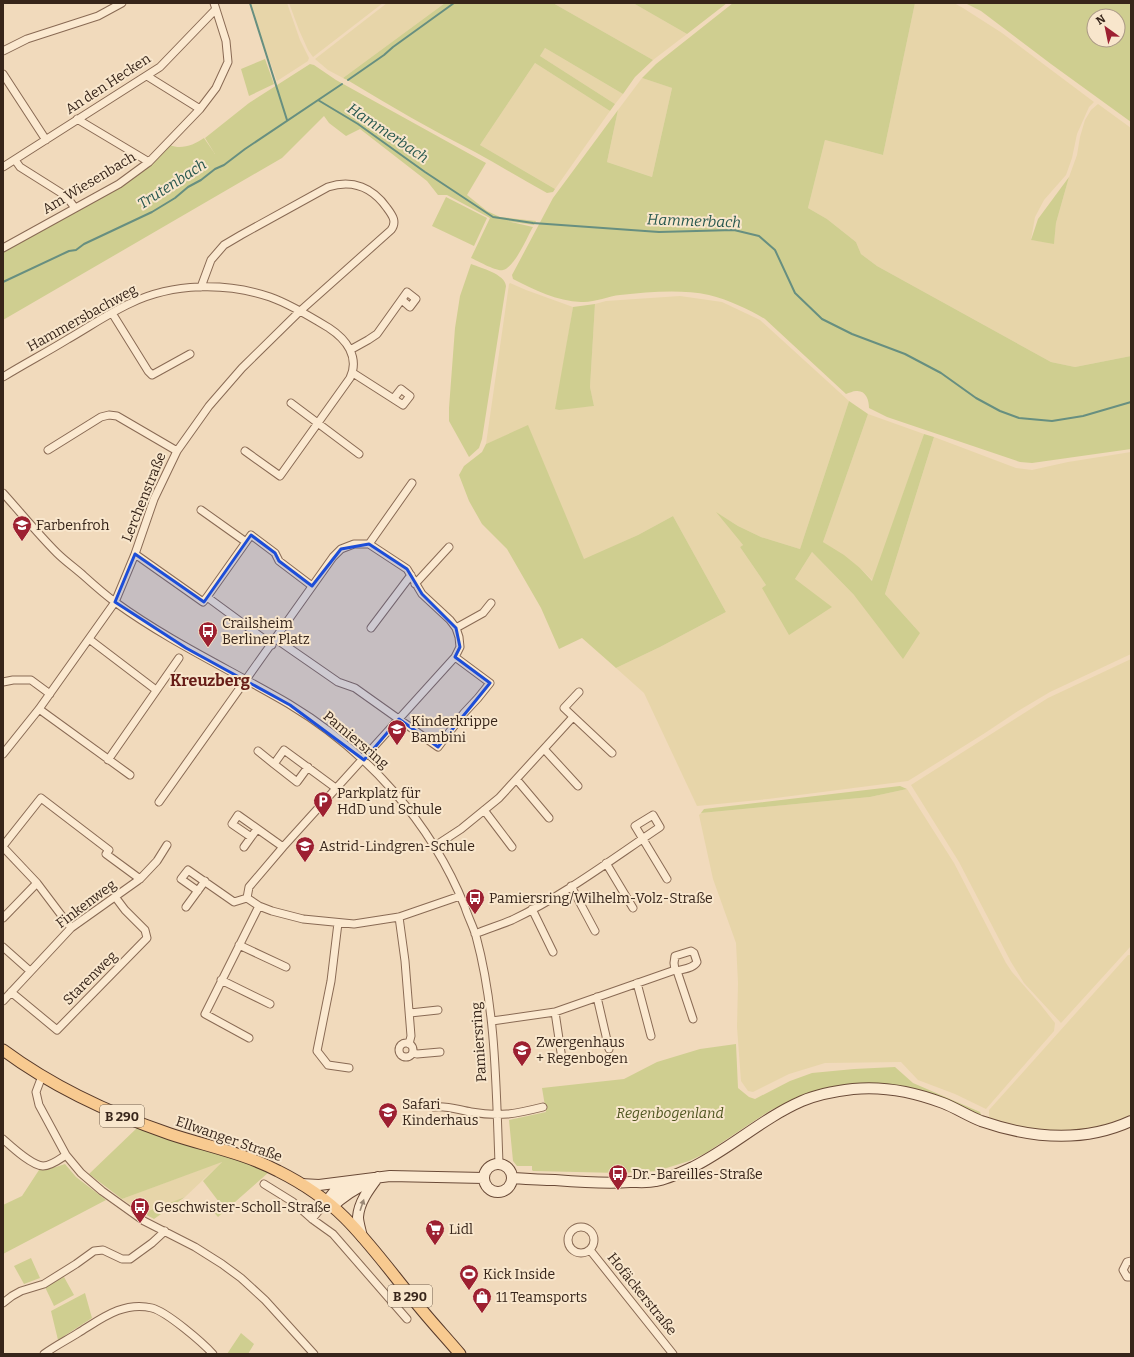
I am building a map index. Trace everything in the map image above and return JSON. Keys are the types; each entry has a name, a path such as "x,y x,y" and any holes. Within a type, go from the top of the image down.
{"main road":[{"name":"Ellwanger Straße","path":"3,1050 42,1076 94,1104 134,1121 255,1161 278,1171 301,1184 344,1217 362,1236 460,1354"},
{"path":"513,1178 615,1183 657,1181 684,1171 708,1159 774,1116 803,1101 827,1093 853,1089 889,1089 916,1095 942,1103 980,1120 1017,1132 1044,1136 1095,1133 1131,1121"},
{"path":"499,1163 510,1169 513,1178 507,1189 499,1192 490,1190 484,1182 486,1169 499,1163"},
{"path":"301,1184 319,1185 390,1176 484,1178"},
{"path":"329,1205 354,1189 378,1177"},
{"path":"362,1236 358,1219 360,1206 367,1192 378,1177"},
{"path":"329,1205 334,1192 361,1179"}],"street":[{"path":"3,51 27,39 98,16 122,3"},
{"name":"An den Hecken","path":"3,167 160,67 215,6"},
{"name":"Am Wiesenbach","path":"4,246 119,184 149,162 200,109 216,88 228,62 226,41 215,6"},
{"path":"3,74 46,140"},
{"path":"147,76 200,109"},
{"path":"77,119 149,162"},
{"path":"15,160 20,167 66,196 75,208"},
{"name":"Lerchenstraße","path":"3,754 39,709 115,602 135,554 154,499 177,451 209,406 242,368 299,312 394,226 394,219 381,200 373,192 357,186 342,184 335,185 321,191 224,245 212,260 201,287"},
{"name":"Hammersbachweg","path":"3,377 132,302 169,290 201,287 232,289 269,297 286,304 334,332 345,342 350,350"},
{"path":"245,451 280,476 352,373 353,360 350,350 377,334 402,300"},
{"path":"112,313 152,375 190,354"},
{"path":"352,373 376,389 394,398"},
{"path":"291,403 359,454"},
{"path":"48,450 101,417 109,415 117,416 177,451"},
{"path":"369,544 412,483"},
{"name":"Pamiersring","path":"3,493 58,554 115,602 186,648 290,705 327,731 364,760 415,816 434,846 460,896 475,934 483,965 492,1021 499,1163"},
{"path":"201,510 246,542"},
{"path":"135,554 203,602 251,535 275,553 279,561 312,586"},
{"path":"159,802 274,642 312,586 333,557 341,549 354,544 369,544 407,569 422,594 450,620 456,628 460,648 456,657 399,719 364,760 283,847 249,887 247,898"},
{"path":"415,584 448,546"},
{"path":"371,628 411,575"},
{"path":"207,597 274,642 338,682 355,688 438,747 464,713 490,683 456,657"},
{"path":"456,628 483,613 491,603"},
{"path":"89,639 156,690"},
{"path":"108,760 179,658"},
{"path":"3,682 13,680 31,680 50,694"},
{"path":"579,692 564,708 612,754"},
{"path":"39,709 130,776"},
{"path":"434,846 461,829 499,798 573,717"},
{"path":"544,749 578,786"},
{"path":"274,764 284,750 337,789"},
{"path":"258,751 297,782 308,768"},
{"path":"516,780 549,818"},
{"path":"72,928 37,883 3,846 41,798 109,850 106,854 140,879"},
{"path":"484,810 512,847"},
{"path":"251,837 232,824 238,815 283,847"},
{"path":"475,934 512,920 532,909 571,886 606,863 642,839 660,827 653,815 635,826 639,830 642,839 668,879"},
{"path":"244,847 258,829"},
{"name":"Finkenweg","path":"3,1001 72,928 116,898 140,879 157,861 167,845"},
{"path":"606,863 633,908"},
{"path":"198,891 181,879 188,870 234,902 247,898"},
{"path":"186,907 205,882"},
{"path":"3,918 37,883"},
{"path":"571,886 595,931"},
{"path":"247,898 259,906 272,911 303,919 354,924 399,917 460,896"},
{"name":"Starenweg","path":"11,992 56,1030 147,938 145,930 125,910 116,898"},
{"path":"249,1038 204,1014 259,906"},
{"path":"532,909 553,952"},
{"path":"399,917 412,1036 409,1044"},
{"path":"338,923 331,981 317,1051 328,1065 349,1068"},
{"path":"239,945 286,967"},
{"path":"3,947 30,971"},
{"path":"492,1021 555,1012 637,983 676,967 693,1019"},
{"path":"221,980 270,1004"},
{"path":"637,983 651,1036"},
{"path":"597,997 609,1050"},
{"path":"410,1013 438,1010"},
{"path":"555,1012 562,1059"},
{"path":"409,1044 412,1047 413,1053"},
{"path":"409,1044 401,1046 400,1053 405,1057 410,1056 413,1053 440,1052"},
{"path":"42,1076 36,1092 39,1105 66,1155 81,1173 102,1191 144,1222 165,1231 222,1264 241,1278 265,1300 314,1354"},
{"path":"434,1107 440,1106 497,1115 521,1113 543,1107"},
{"path":"4,1142 30,1161 43,1166 66,1155"},
{"path":"264,1184 293,1202 312,1219 333,1234 407,1319"},
{"path":"312,1219 329,1205"},
{"path":"3,1304 12,1296 21,1291 44,1284 94,1251 103,1250 122,1259 130,1260 165,1231"},
{"name":"Hofäckerstraße","path":"590,1250 673,1354"},
{"path":"1131,1261 1127,1262 1123,1270 1127,1277 1131,1277"},
{"path":"44,1354 110,1313 125,1308 141,1307 153,1308 169,1318 202,1342 213,1354"}],"highlighted area":[{"path":"251,535 275,553 279,561 312,586 341,549 369,544 407,569 422,594 456,628 460,647 455,657 490,683 438,747 399,719 364,760 290,705 186,648 115,602 135,554 204,602"}],"shaded area":[{"path":"249,3 287,3 300,40 309,58 308,61 277,81"},
{"path":"289,3 383,3 313,57 308,50 299,30"},
{"path":"387,3 445,3 343,78 328,70 315,59"},
{"path":"553,3 633,3 687,34 653,60"},
{"path":"915,3 954,3 1002,33 1094,102 1089,107 1077,134 1072,158 1066,175 1044,200 1035,217 1031,240 1054,243 1056,223 1077,155 1085,120 1091,110 1098,104 1131,128 1131,356 1075,367 1051,362 877,266 861,254 856,242 827,219 808,208 825,140 883,155"},
{"path":"545,48 623,94 615,104 540,56"},
{"path":"535,63 610,111 555,189 480,145"},
{"path":"642,78 672,88 652,177 607,162 618,110"},
{"path":"510,283 573,307 556,409 594,406 590,387 595,304 606,301 680,296 722,302 760,320 849,401 800,549 761,537 738,526 717,513 743,545 740,547 766,585 762,588 795,579 812,552 854,595 920,633 885,594 934,437 1016,468 1032,470 1068,462 1131,452 1131,654 1050,692 908,781 768,799 697,806 644,693 616,668 660,647 726,612 673,516 638,535 584,560 528,426 486,444"},
{"path":"868,414 924,434 873,581 860,568 823,542"},
{"path":"1131,659 1131,946 1061,1023 1024,983 1011,962 959,862 911,785 1048,698"},
{"path":"907,789 954,863 1006,963 1055,1023 1054,1031 986,1109 955,1094 918,1080 901,1062 825,1063 789,1074 753,1092 748,1091 741,1081 737,1027 738,983 736,943 713,879 699,815 701,813 870,797"},
{"path":"1128,955 1131,955 1131,1115 1098,1127 1071,1131 1035,1130 992,1120 989,1116 989,1110"},
{"path":"223,1161 185,1197 143,1213 122,1199"}],"green space":[{"path":"445,3 553,3 653,60 635,77 623,94 545,48 540,56 615,104 610,111 535,63 480,145 555,189 553,192 547,193 411,118 343,78"},
{"path":"633,3 727,3 687,34"},
{"path":"733,3 915,3 883,155 825,140 808,208 827,219 856,242 861,254 877,266 1051,362 1075,367 1131,356 1131,449 1032,463 1020,462 887,417 869,408 868,399 865,394 856,391 846,394 765,319 724,299 698,293 665,292 620,295 586,302 572,301 563,300 546,294 513,279 512,275 553,198 618,110 607,162 652,177 672,88 642,78 656,64"},
{"path":"965,3 1131,3 1131,122 981,11"},
{"path":"265,59 274,84 249,96 241,69"},
{"path":"310,64 486,163 467,195 487,211 500,217 536,221 534,225 507,221 533,227 516,258 507,268 500,270 492,268 471,258 490,218 447,195 438,195 427,181 360,129 346,136 329,123 324,116 282,158 3,320 3,249 76,210 170,145 183,147 196,143 204,138 215,154 205,138 249,103"},
{"path":"1069,177 1056,223 1054,244 1031,240 1038,219"},
{"path":"446,197 487,218 474,246 432,226"},
{"path":"471,264 502,278 506,286 482,439 479,448 469,457 449,421 449,408 455,328 460,296"},
{"path":"595,304 590,387 594,406 559,410 555,409 573,307"},
{"path":"849,401 868,414 823,542 844,555 860,568 872,581 924,434 934,437 885,594 920,633 903,659 854,595 812,552 795,579 832,607 789,635 762,588 766,585 740,547 743,545 716,512 738,526 761,537 800,549"},
{"path":"528,425 584,559 638,535 673,516 726,612 660,647 616,668 582,638 559,649 541,608 507,549 482,524 469,501 459,475 464,466 482,452 486,444"},
{"path":"900,786 907,789 870,797 701,813 704,809"},
{"name":"Regenbogenland","path":"736,1044 738,1088 749,1097 755,1099 790,1081 812,1073 895,1067 913,1083 980,1112 981,1115 973,1114 900,1086 863,1083 811,1092 771,1110 706,1153 689,1161 657,1171 619,1173 533,1171 532,1166 517,1166 513,1161 509,1120 546,1112 542,1088 624,1079 657,1062 700,1049"},
{"path":"138,1127 237,1159 269,1172 218,1217 211,1209 219,1202 203,1181 222,1162 122,1199 89,1174"},
{"path":"65,1164 76,1177 106,1200 3,1254 3,1205 22,1196 39,1170"},
{"path":"185,1197 154,1219 143,1213"},
{"path":"31,1258 40,1278 24,1284 14,1266"},
{"path":"64,1277 74,1295 54,1306 45,1287"},
{"path":"85,1293 92,1318 58,1340 51,1311"},
{"path":"241,1333 254,1344 248,1354 227,1354"}],"waterway":[{"path":"250,3 287,120"},
{"name":"Trutenbach","path":"348,80 454,3"},
{"name":"Trutenbach","path":"3,282 69,251 76,250 84,244 152,212 175,198 188,187 201,180 215,169 224,165 245,149 342,84"},
{"name":"Hammerbach","path":"318,100 358,124 425,172 493,217 533,223 659,232 734,230 759,236 775,250 795,293 822,319 852,334 905,354 941,373 976,398 1000,411 1019,418 1052,421 1083,416 1131,402"}],"place":[{"name":"Farbenfroh","path":"22,542"},
{"name":"Crailsheim Berliner Platz","path":"208,648"},
{"name":"Kinderkrippe Bambini","path":"397,746"},
{"name":"Parkplatz für HdD und Schule","path":"323,818"},
{"name":"Astrid-Lindgren-Schule","path":"305,863"},
{"name":"Pamiersring/Wilhelm-Volz-Straße","path":"475,915"},
{"name":"Zwergenhaus + Regenbogen","path":"522,1067"},
{"name":"Safari Kinderhaus","path":"388,1129"},
{"name":"Dr.-Bareilles-Straße","path":"618,1191"},
{"name":"Geschwister-Scholl-Straße","path":"140,1224"},
{"name":"Lidl","path":"435,1246"},
{"name":"Kick Inside","path":"469,1291"},
{"name":"11 Teamsports","path":"482,1314"}],"district":[{"name":"Kreuzberg","path":"210,680"}]}
